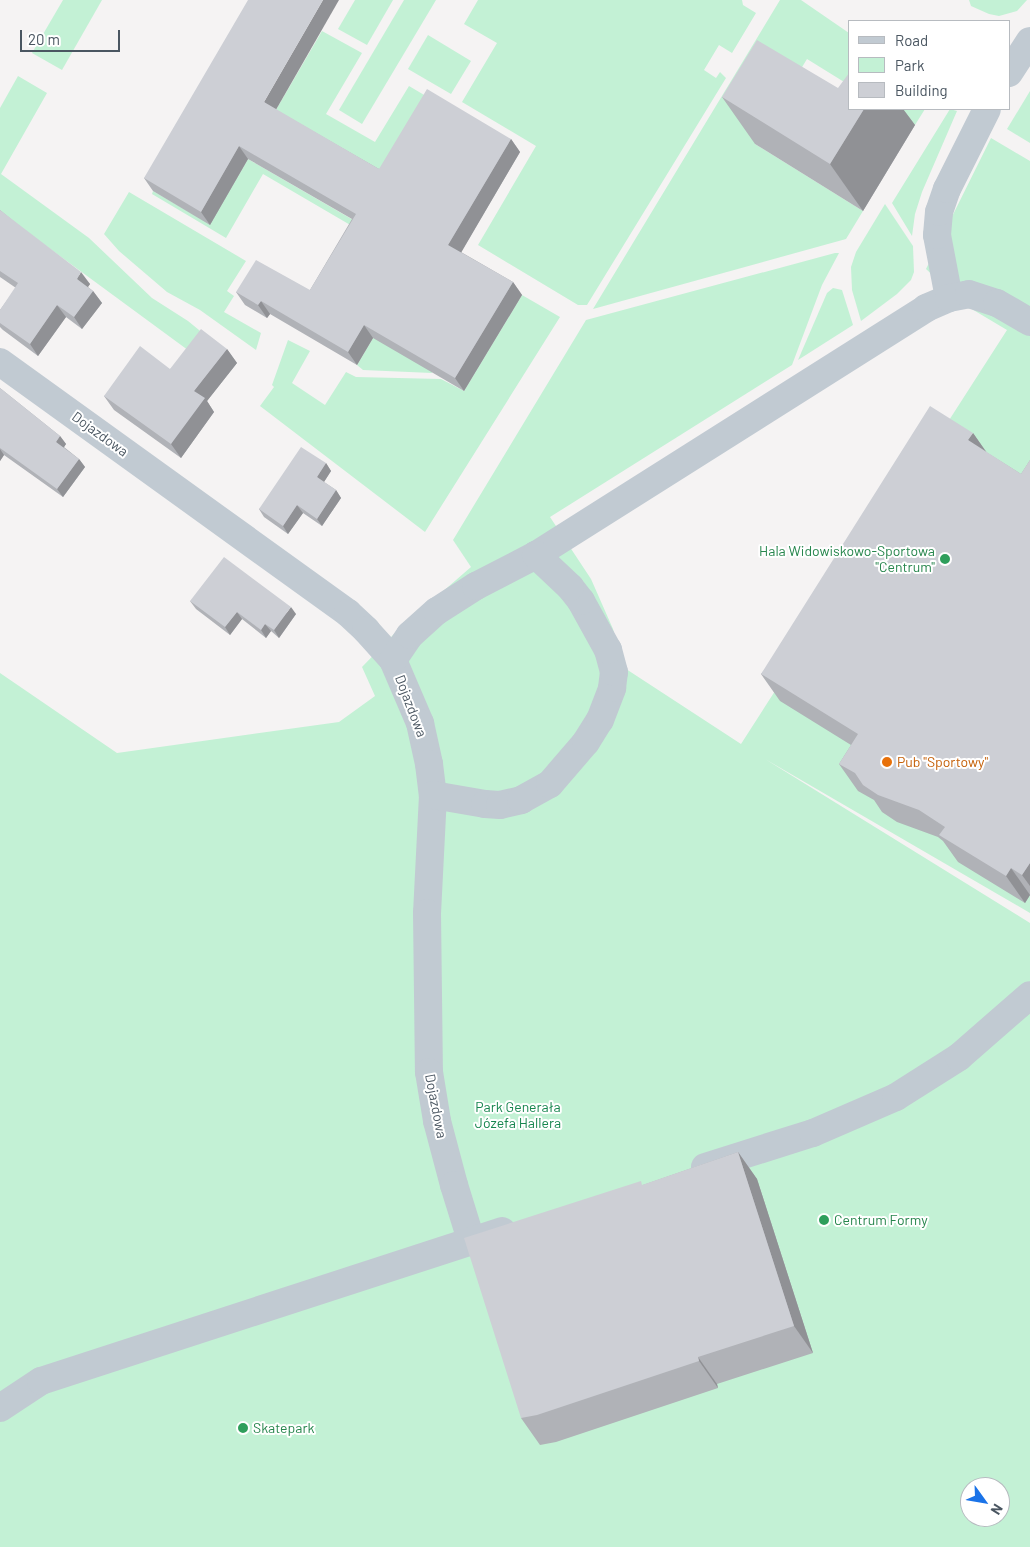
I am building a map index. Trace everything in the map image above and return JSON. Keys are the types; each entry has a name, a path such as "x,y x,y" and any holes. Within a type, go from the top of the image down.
{"street":[{"path":"1010,71 1030,41"},
{"path":"949,298 938,235 939,212 947,189 986,110"},
{"path":"393,660 410,635 437,611 476,586 536,556 926,308 949,298 969,294 983,297 1030,322"},
{"name":"Dojazdowa","path":"0,362 348,614 366,630 393,660 420,723 428,756 433,805 427,913 429,1072 439,1130 471,1240"},
{"path":"433,805 500,805 520,800 550,784 581,748 600,720 612,688 614,672 608,650 581,601 570,587 536,556"},
{"path":"683,1174 813,1133 896,1097 959,1057 1030,995"},
{"path":"0,1408 41,1381 525,1224"}],"green space":[{"path":"63,0 102,0 62,70 32,53"},
{"path":"355,0 393,0 367,45 338,29"},
{"path":"404,0 436,0 362,124 339,110"},
{"path":"478,0 742,0 743,5 756,13 732,53 719,45 704,70 716,78 720,72 726,78 587,305 578,305 478,245 536,146 462,102 497,43 464,24"},
{"path":"780,0 801,0 848,32 848,84 807,59 755,144 863,211 846,239 593,309"},
{"path":"969,0 1027,0 1017,11 999,16 971,6"},
{"path":"322,31 362,53 326,114 375,142 409,86 436,102 388,182 273,115"},
{"path":"428,35 471,61 451,94 408,69"},
{"path":"18,76 47,93 1,174 89,238 152,298 188,321 210,339 196,356 0,212 0,108"},
{"path":"1030,91 1030,143 1007,129"},
{"path":"890,110 924,110 915,125"},
{"path":"949,110 957,111 922,192 915,214 912,236 892,203"},
{"name":"Park Generała Józefa Hallera","path":"991,138 1030,161 1030,913 765,759 1030,923 1030,1547 0,1547 0,673 117,753 339,722 375,696 362,667 395,633 471,567 453,540 586,320 839,253 822,285 792,365 550,517 591,579 613,629 623,667 741,744 1007,330 965,305 926,269"},
{"path":"248,159 355,221 352,226 263,174 226,238 152,194 153,191 210,224"},
{"path":"129,192 246,261 227,291 234,296 224,312 261,333 256,350 200,310 167,292 119,251 104,234"},
{"path":"885,204 913,246 914,272 911,280 897,294 861,321 852,290 851,267 856,252"},
{"path":"420,259 432,373 363,370 357,365"},
{"path":"833,288 842,290 853,325 798,360 827,293"},
{"path":"522,295 560,317 425,532 260,406 274,387 272,385 288,340 310,351 292,383 325,405 346,372 356,377 441,379 464,391"}],"building":[{"path":"248,0 323,0 264,102 379,169 427,89 511,139 448,245 513,282 455,378 364,325 348,352 261,301 258,305 236,292 256,260 310,290 356,214 239,146 201,212 144,178"},
{"path":"757,40 838,88 848,74 848,110 863,110 830,164 722,97"},
{"path":"0,210 81,272 77,279 93,291 74,317 57,305 30,344 0,323 0,310 18,283 0,271"},
{"path":"201,329 227,349 194,391 205,398 171,444 104,396 140,346 170,369"},
{"path":"0,388 60,436 56,442 79,459 57,489 0,448"},
{"name":"Hala Widowiskowo-Sportowa \"Centrum\"","path":"930,406 973,433 968,440 1021,474 1030,460 1030,863 1022,875 1011,868 1006,876 939,835 945,827 919,810 878,795 863,785 855,773 839,764 858,734 761,674"},
{"path":"301,447 326,463 317,477 336,490 317,519 297,505 283,526 259,509"},
{"path":"224,557 291,607 274,630 265,624 261,630 237,612 225,627 190,601"},
{"path":"738,1152 794,1326 698,1357 699,1361 537,1415 521,1418 464,1238 641,1181 642,1185"}],"place":[{"name":"Hala Widowiskowo-Sportowa \"Centrum\"","path":"945,559"},
{"name":"Pub \"Sportowy\"","path":"887,762"},
{"name":"Centrum Formy","path":"824,1220"},
{"name":"Skatepark","path":"243,1428"}]}
